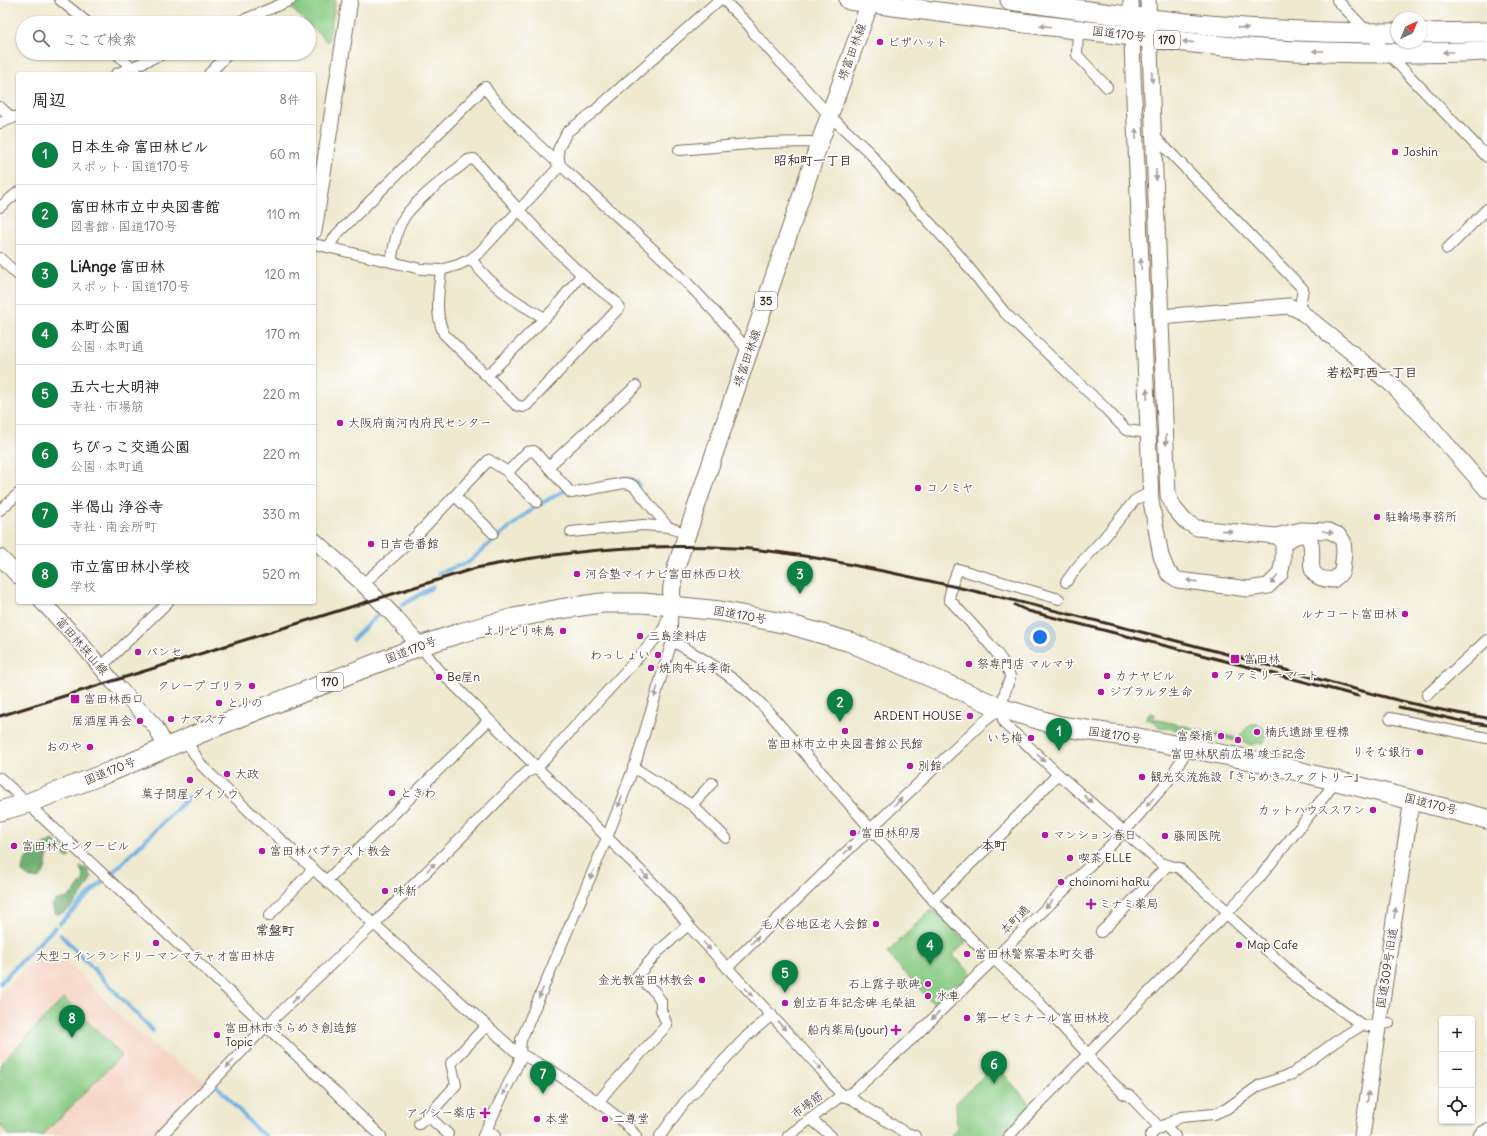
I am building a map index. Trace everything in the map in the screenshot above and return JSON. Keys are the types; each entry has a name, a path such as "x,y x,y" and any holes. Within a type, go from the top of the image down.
{"highway":[{"name":"国道170号","path":"849,0 870,1 1078,30 1261,49 1436,53 1487,51"},
{"name":"国道170号","path":"1010,0 1140,9 1262,29 1391,33"},
{"path":"1427,33 1487,32"},
{"name":"国道170号","path":"0,811 28,803 112,771 166,747 420,646 460,633 506,620 560,609 602,603 643,603 743,614 788,624 843,640 871,650 1001,708 1060,726 1189,747 1266,763 1487,819"}],"main road":[{"name":"堺富田林線","path":"672,605 671,590 673,578 818,147 870,1"},
{"path":"1482,1136 1487,1133"}],"street":[{"path":"60,0 79,16"},
{"path":"253,16 291,0"},
{"path":"316,217 350,0"},
{"path":"560,166 558,150 568,132 719,0"},
{"path":"725,0 732,10 749,24 754,33 830,116 870,153 887,175 958,254 1004,313 1104,407 1126,430 1149,433"},
{"path":"1337,0 1487,157"},
{"path":"1140,9 1151,501 1161,556 1168,573 1178,580 1248,589 1268,586 1280,574 1283,561 1280,540"},
{"path":"1078,30 1077,55 1107,87"},
{"path":"1141,37 1154,136 1168,495 1174,508 1185,521 1197,528 1280,540 1304,534 1309,537 1313,545 1312,566 1315,575 1321,579 1333,580 1342,571 1344,552 1343,541 1338,535 1329,531 1301,530 1280,540"},
{"path":"123,60 134,71 153,60"},
{"path":"211,72 222,60"},
{"path":"328,247 337,234 484,87 492,98 522,130 560,166 640,236 685,280 749,352"},
{"path":"0,107 15,117"},
{"path":"0,123 15,117"},
{"path":"1154,136 1303,289 1299,311"},
{"path":"679,150 761,143 810,142 818,147"},
{"path":"391,262 400,224 406,214 468,160 474,159 545,240 581,274 616,302 619,308 528,405 523,407 516,405 450,341 441,327 437,310 441,270"},
{"path":"316,244 421,269 441,270 458,265 471,259 487,245 560,166"},
{"path":"0,207 16,194"},
{"path":"1447,249 1487,209"},
{"path":"0,258 16,271"},
{"path":"471,259 482,273 505,294 546,318"},
{"path":"487,376 546,318 581,274"},
{"path":"1161,317 1289,306 1299,311 1393,386 1431,426 1487,490"},
{"path":"549,466 636,386"},
{"path":"508,472 527,452 534,451 569,490 624,483 630,484 635,487 668,527"},
{"path":"363,584 414,538 489,460 508,472 511,477 537,502"},
{"path":"1066,582 1077,567 1103,540 1135,500 1151,492"},
{"path":"0,510 16,496"},
{"path":"455,496 493,533"},
{"path":"571,532 643,525 668,527 688,534"},
{"path":"316,542 363,584 420,646 440,671 665,895 688,924 818,1066 842,1096 852,1099 904,1132 915,1136"},
{"path":"0,557 16,574"},
{"path":"1059,599 958,569 949,599 984,638 1006,666 1010,678 1001,708 1002,717 1005,724 1058,774 1160,862 1168,866 1179,868 1302,982 1362,1025 1368,1026 1384,1023"},
{"name":"富田林狭山線","path":"44,604 102,667 113,682 155,726 166,747"},
{"path":"102,667 166,604"},
{"path":"495,1136 485,1133 518,1062 521,1040 607,838 633,767 672,641 672,605"},
{"path":"161,1136 266,1026 374,924 527,772 537,768 664,628 672,605"},
{"path":"1427,695 1487,640"},
{"path":"672,641 712,663 747,689 933,900 989,957 998,963 1033,996 1088,1054 1093,1063 1124,1094 1130,1096 1163,1127 1175,1136"},
{"path":"727,968 870,829 984,721 1001,708"},
{"path":"1390,718 1487,738"},
{"path":"326,881 489,720"},
{"path":"185,740 202,766 251,813 520,1054 551,1070 598,1102 626,1123 636,1136"},
{"name":"本町通","path":"842,1096 853,1092 913,1038 1125,831 1169,780 1189,747"},
{"path":"633,767 692,805 726,838"},
{"path":"933,900 1006,830 1009,825 1058,774"},
{"path":"0,778 266,1026 381,1136"},
{"path":"1009,1136 1227,913 1260,877 1335,780"},
{"path":"692,805 712,783"},
{"name":"国道309号旧道","path":"1362,1136 1384,1023 1412,799"},
{"path":"1101,932 1168,866"},
{"path":"269,916 313,869"},
{"path":"598,1102 666,1025 661,1010 661,1001 637,976 658,952 688,924"},
{"path":"660,1136 684,1103 747,1036 772,1015"},
{"path":"419,1124 456,1085 451,1063 487,1025"},
{"path":"1150,1136 1181,1117 1214,1114 1226,1109 1260,1085 1292,1074 1335,1042 1362,1025"},
{"name":"市場筋","path":"788,1136 842,1096"},
{"path":"428,1116 448,1134"},
{"path":"810,1119 831,1136"}],"shaded area":[{"path":"48,945 54,947 126,1022 163,1053 206,1082 152,1136 0,1136 0,994"}],"green space":[{"path":"305,0 336,0 328,42 316,31 316,16 300,16 289,6"},
{"path":"1151,713 1155,714 1154,719 1237,738 1251,725 1259,724 1266,732 1264,744 1256,743 1252,745 1202,733 1159,727 1153,721 1146,719 1147,715"},
{"path":"53,840 64,849 70,857 67,858 58,848 49,853 45,870 39,879 30,878 22,872 26,858 41,846"},
{"path":"80,867 87,869 92,877 78,900 68,909 57,914 54,912 52,906 56,900 67,898 74,892 84,879"},
{"path":"929,911 937,911 966,942 953,955 972,974 959,987 956,983 934,1005 887,953"},
{"path":"64,998 122,1055 42,1136 10,1136 0,1126 0,1064"},
{"path":"995,1064 1031,1105 1003,1136 951,1136 957,1128 956,1103"}],"waterway":[{"path":"620,479 631,479 639,485"},
{"path":"439,573 469,562 535,507 567,489"},
{"path":"402,605 433,587"},
{"path":"353,639 378,615"},
{"path":"111,874 192,794"},
{"path":"60,923 102,882"},
{"path":"0,983 55,927"},
{"path":"61,935 153,1031"},
{"path":"217,1086 258,1131 266,1136"}],"railway":[{"path":"0,716 476,568 540,557 604,550 701,547 734,548 782,553 898,574 1155,635 1395,700 1487,718"},
{"path":"1015,605 1028,611 1358,696"},
{"path":"1399,707 1466,722 1487,725"}],"place":[{"name":"ピザハット","path":"880,42"},
{"name":"Joshin","path":"1395,152"},
{"name":"大阪府南河内府民センター","path":"340,423"},
{"name":"コノミヤ","path":"918,488"},
{"name":"駐輪場事務所","path":"1377,517"},
{"name":"日吉壱番館","path":"371,544"},
{"name":"河合塾マイナビ富田林西口校","path":"577,574"},
{"name":"LiAnge 富田林","path":"800,594"},
{"name":"ルナコート富田林","path":"1405,614"},
{"name":"よりどり味鳥","path":"563,631"},
{"name":"三島塗料店","path":"640,636"},
{"name":"パンセ","path":"138,652"},
{"name":"わっしょい","path":"658,655"},
{"name":"富田林","path":"1235,659"},
{"name":"祭専門店 マルマサ","path":"969,664"},
{"name":"焼肉牛兵李衛","path":"651,668"},
{"name":"ファミリーマート","path":"1215,675"},
{"name":"カナヤビル","path":"1107,676"},
{"name":"Be屋n","path":"439,677"},
{"name":"クレープ ゴリラ","path":"252,686"},
{"name":"ジブラルタ生命","path":"1101,692"},
{"name":"富田林西口","path":"75,699"},
{"name":"とりの","path":"219,703"},
{"name":"ARDENT HOUSE","path":"970,716"},
{"name":"ナマステ","path":"171,719"},
{"name":"居酒屋再会","path":"140,721"},
{"name":"富田林市立中央図書館","path":"840,722"},
{"name":"富田林市立中央図書館公民館","path":"845,731"},
{"name":"楠氏遺跡里程標","path":"1257,732"},
{"name":"富榮橋","path":"1221,736"},
{"name":"いち梅","path":"1031,738"},
{"name":"富田林駅前広場 竣工記念","path":"1238,740"},
{"name":"おのや","path":"90,747"},
{"name":"日本生命 富田林ビル","path":"1059,751"},
{"name":"りそな銀行","path":"1420,752"},
{"name":"別館","path":"910,766"},
{"name":"大政","path":"227,774"},
{"name":"観光交流施設『きらめきファクトリー』","path":"1142,777"},
{"name":"菓子問屋 ダイソウ","path":"190,780"},
{"name":"ときわ","path":"392,793"},
{"name":"カットハウススワン","path":"1373,810"},
{"name":"富田林印房","path":"853,833"},
{"name":"マンション春日","path":"1045,835"},
{"name":"藤岡医院","path":"1165,836"},
{"name":"富田林センタービル","path":"14,846"},
{"name":"富田林バプテスト教会","path":"262,851"},
{"name":"喫茶 ELLE","path":"1070,858"},
{"name":"choinomi haRu","path":"1061,882"},
{"name":"味新","path":"385,891"},
{"name":"ミナミ薬局","path":"1091,904"},
{"name":"毛人谷地区老人会館","path":"876,924"},
{"name":"大型コインランドリーマンマテャオ富田林店","path":"156,943"},
{"name":"Map Cafe","path":"1239,945"},
{"name":"富田林警察署本町交番","path":"967,954"},
{"name":"本町公園","path":"930,965"},
{"name":"金光教富田林教会","path":"702,980"},
{"name":"石上露子歌碑","path":"928,984"},
{"name":"五六七大明神","path":"785,993"},
{"name":"水車","path":"928,996"},
{"name":"創立百年記念碑 毛榮組","path":"785,1003"},
{"name":"第一ゼミナール 富田林校","path":"967,1018"},
{"name":"船内薬局(your)","path":"896,1030"},
{"name":"富田林市きらめき創造館 Topic","path":"217,1035"},
{"name":"市立富田林小学校","path":"72,1038"},
{"name":"ちびっこ交通公園","path":"994,1084"},
{"name":"半偈山 浄谷寺","path":"543,1094"},
{"name":"アイシー薬店","path":"485,1113"},
{"name":"本堂","path":"537,1119"},
{"name":"二尊堂","path":"605,1119"}],"district":[{"name":"昭和町一丁目","path":"813,160"},
{"name":"若松町西一丁目","path":"1372,372"},
{"name":"本町","path":"994,845"},
{"name":"常盤町","path":"275,930"}]}
